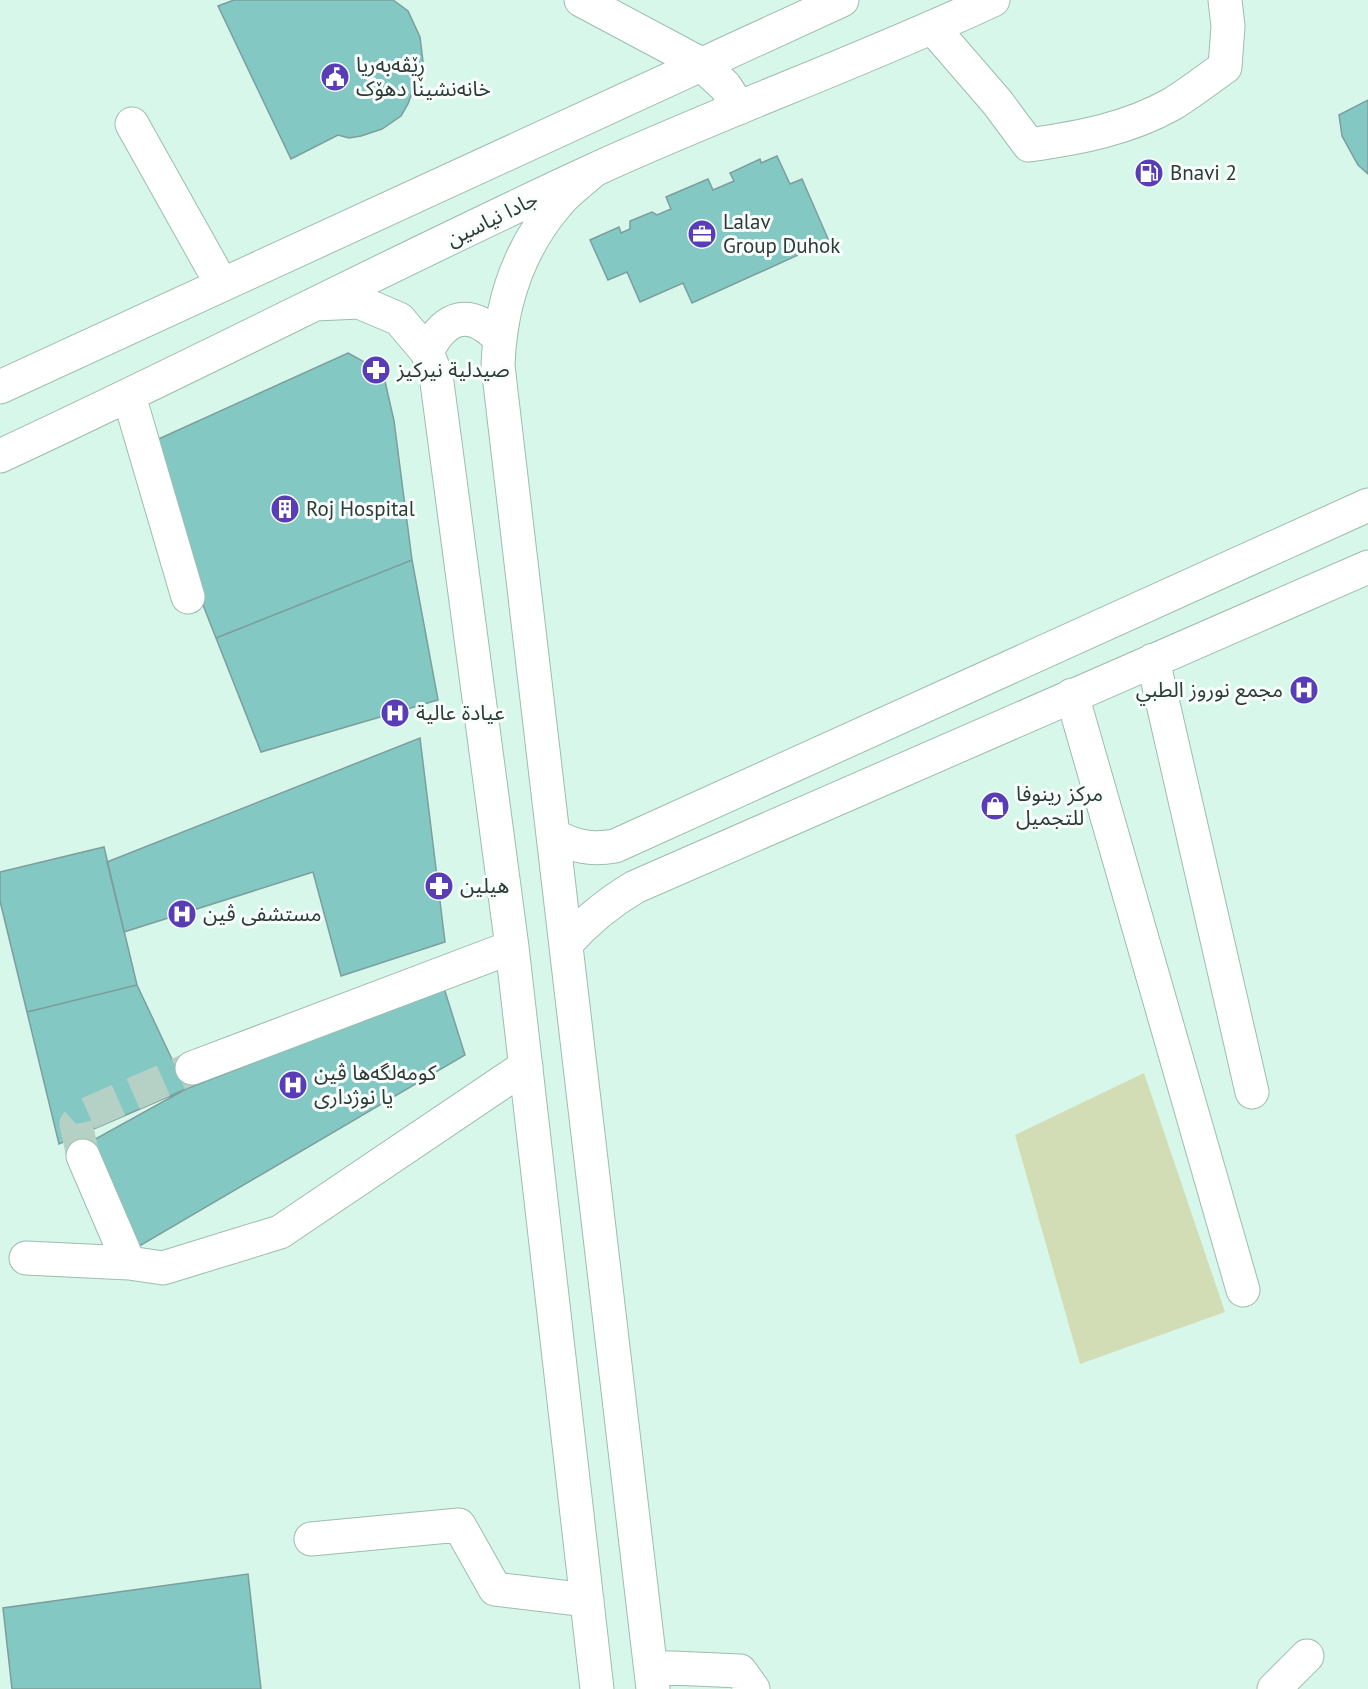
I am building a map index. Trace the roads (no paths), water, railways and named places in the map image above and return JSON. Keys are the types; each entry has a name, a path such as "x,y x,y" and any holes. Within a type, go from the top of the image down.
{"street":[{"path":"581,0 700,64 725,86 738,108"},
{"path":"0,387 842,0"},
{"name":"جادا نیاسین","path":"0,456 129,396 594,170 933,28 993,0"},
{"path":"933,28 997,102 1029,145 1085,137 1132,122 1171,104 1225,67 1228,26 1225,0"},
{"path":"132,124 221,284"},
{"path":"594,170 557,203 528,243 508,289 499,338 498,366 585,1123 652,1678 740,1671 753,1689"},
{"path":"315,304 359,302 399,319 427,352 436,375 512,947 597,1689"},
{"path":"427,352 434,337 448,323 466,318 485,324 499,338"},
{"path":"129,396 188,597"},
{"path":"553,835 572,845 594,849 615,846 1368,505"},
{"path":"566,944 601,909 635,887 1368,567"},
{"path":"1153,660 1252,1092"},
{"path":"1072,695 1243,1290"},
{"path":"615,846 613,858 616,871 624,881 635,887"},
{"path":"192,1068 512,947"},
{"path":"26,1258 129,1263 163,1268 280,1232 526,1066"},
{"path":"533,1127 585,1123"},
{"path":"83,1156 129,1263"},
{"path":"311,1539 459,1525 495,1589 587,1600"},
{"path":"1274,1689 1308,1656"}],"tunnel":[{"path":"83,1156 76,1124 87,1114 192,1068"}],"place":[{"name":"ڕێڤه‌به‌ریا خانەنشينا دهۆک","path":"335,77"},
{"name":"Bnavi 2","path":"1149,173"},
{"name":"Lalav Group Duhok","path":"702,234"},
{"name":"صيدلية نيركيز","path":"376,370"},
{"name":"Roj Hospital","path":"285,509"},
{"name":"مجمع نوروز الطبي","path":"1304,690"},
{"name":"عيادة عالية","path":"395,713"},
{"name":"مركز رينوفا للتجميل","path":"995,806"},
{"name":"هيلين","path":"439,886"},
{"name":"مستشفى ڤين","path":"182,914"},
{"name":"کومەلگەها ڤین یا نوژداری","path":"293,1085"}]}
